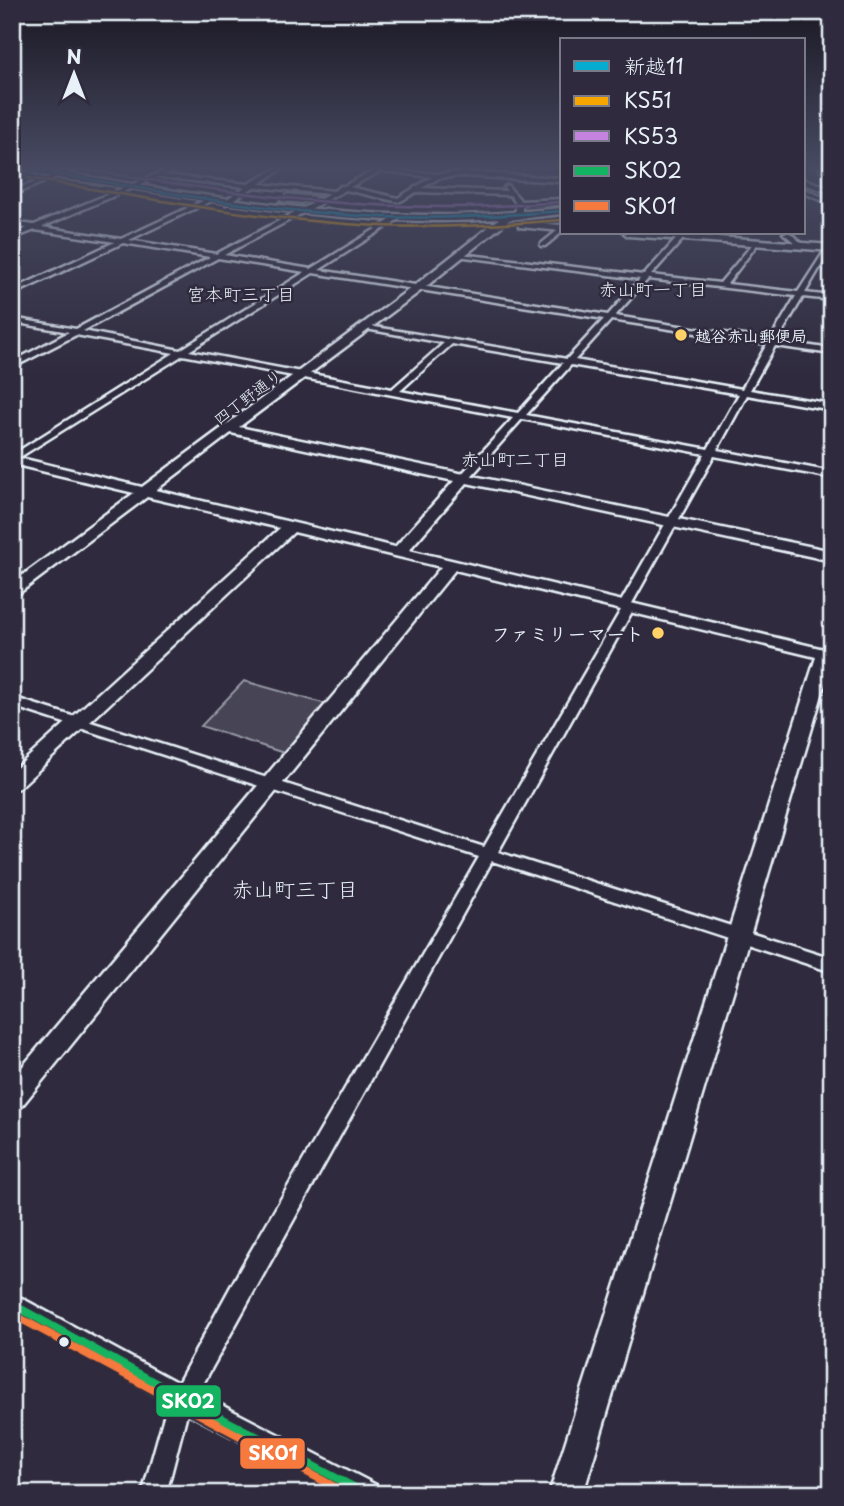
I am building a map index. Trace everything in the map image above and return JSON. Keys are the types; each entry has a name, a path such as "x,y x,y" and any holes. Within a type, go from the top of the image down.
{"street":[{"path":"111,239 832,352"},
{"path":"15,291 126,239"},
{"path":"12,366 244,239"},
{"path":"12,460 363,239"},
{"name":"四丁野通り","path":"12,591 483,239"},
{"path":"542,245 549,239"},
{"path":"398,553 611,317 677,239"},
{"path":"154,1494 175,1412 489,854 711,452 800,295 831,248 726,239"},
{"path":"794,239 802,246"},
{"path":"722,286 756,242"},
{"path":"460,256 832,298"},
{"path":"12,320 832,475"},
{"path":"366,327 832,407"},
{"path":"395,391 450,342"},
{"path":"229,429 832,556"},
{"path":"12,460 828,655 737,935 566,1494"},
{"path":"12,783 290,527"},
{"path":"12,1099 451,565"},
{"path":"12,701 832,965"},
{"path":"12,1304 183,1398 367,1494"}],"shaded area":[{"path":"244,681 326,704 284,753 201,726"}],"transit line":[{"name":"SK02","path":"12,1304 183,1398 367,1494"},
{"name":"SK01","path":"12,1314 348,1494"}],"place":[{"name":"越谷赤山郵便局","path":"681,335"},
{"name":"ファミリーマート","path":"658,633"}],"district":[{"name":"赤山町一丁目","path":"653,288"},
{"name":"宮本町三丁目","path":"241,293"},
{"name":"赤山町二丁目","path":"515,458"},
{"name":"赤山町三丁目","path":"295,888"}]}
